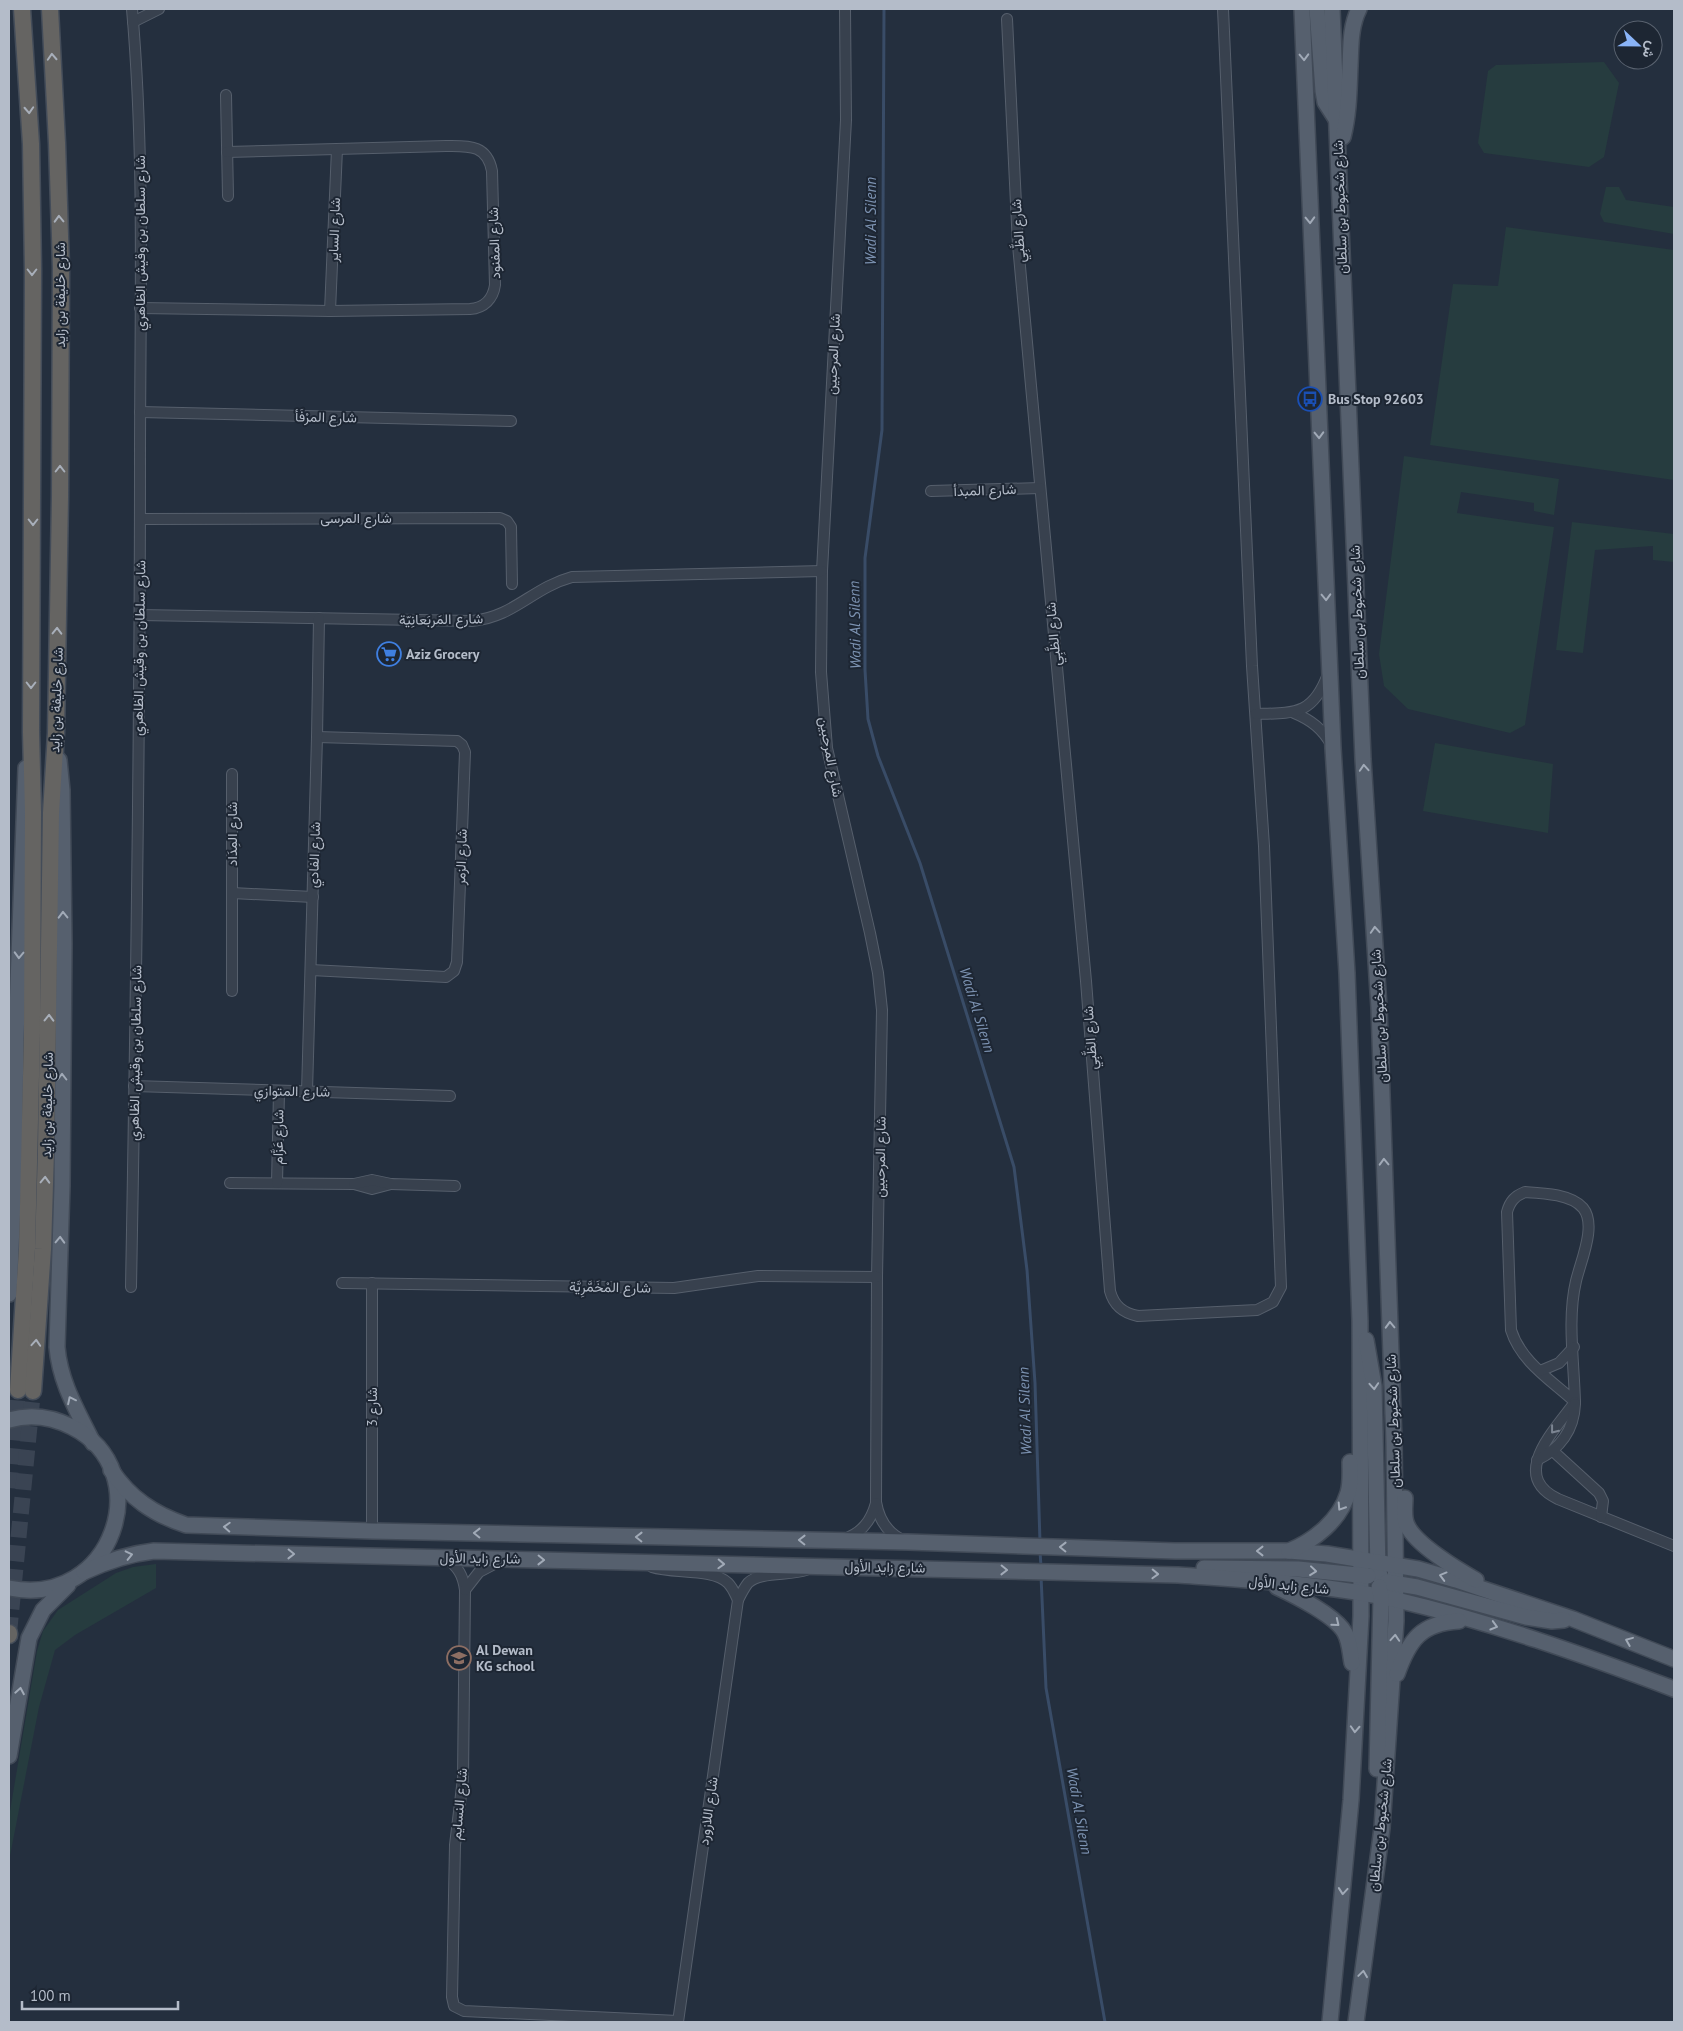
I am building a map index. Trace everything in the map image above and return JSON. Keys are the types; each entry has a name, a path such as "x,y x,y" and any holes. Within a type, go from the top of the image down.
{"highway":[{"name":"شارع خليفة بن زايد","path":"22,9 31,144 32,271 31,732 33,822 30,1152 25,1311 26,1390 43,1239 51,916 51,813 56,733 61,267 50,9"}],"main road":[{"path":"1302,9 1332,748 1347,973 1360,1321 1360,1559"},
{"path":"1317,9 1323,91 1330,112 1337,120"},
{"name":"شارع شخبوط بن سلطان","path":"1330,2022 1343,1895 1357,1695 1360,1593 1395,1566 1394,1442 1379,1008 1363,749 1332,9"},
{"path":"1338,152 1347,115 1351,34 1353,21 1359,9"},
{"path":"9,1294 14,1181 16,1038 24,789 31,732"},
{"path":"56,733 62,790 64,944 62,1186 57,1347 60,1373 65,1387 93,1443"},
{"path":"1289,1551 1305,1544 1322,1532 1341,1507 1348,1494 1350,1480 1352,1368 1360,1321"},
{"path":"1360,1321 1370,1356 1374,1386 1378,1579 1377,1748 1382,1828"},
{"path":"9,1420 33,1417 55,1420 76,1429 93,1443"},
{"path":"1394,1442 1402,1464 1406,1519 1410,1530 1423,1544 1449,1564 1504,1594"},
{"name":"شارع زايد الأول","path":"93,1443 122,1486 135,1499 168,1519 186,1525 372,1531 908,1542 1175,1551 1289,1551 1360,1559 1396,1600 1518,1634 1674,1689"},
{"path":"9,1756 29,1638 43,1610 57,1594 92,1565 106,1547 114,1526 117,1498 111,1470"},
{"name":"شارع زايد الأول","path":"80,1575 116,1558 154,1551 1107,1572 1178,1575 1264,1582 1360,1593 1378,1579"},
{"path":"1395,1566 1418,1569 1504,1594 1573,1619 1674,1660"},
{"path":"1178,1575 1192,1570 1216,1568 1298,1569 1378,1579 1539,1620 1573,1619"},
{"path":"9,1588 38,1591 58,1586 80,1575"},
{"path":"1264,1582 1311,1605 1342,1628 1348,1640 1357,1695"},
{"name":"شارع شخبوط بن سلطان","path":"1356,2022 1382,1828 1396,1600"},
{"path":"1391,1692 1402,1659 1415,1638 1429,1627 1441,1622 1471,1620"}],"street":[{"name":"شارع سلطان بن وقيش الظاهري","path":"131,1287 140,519 140,150 132,9"},
{"path":"133,22 159,9"},
{"name":"شارع المرحبين","path":"838,1541 853,1536 865,1526 873,1513 876,1502 877,1278 882,1059 881,992 870,933 827,748 820,672 822,571 846,120 845,9"},
{"name":"شارع الظَّبِي","path":"1007,18 1018,245 1086,981 1110,1291 1116,1306 1130,1314 1257,1310 1273,1302 1281,1287 1264,846 1252,666 1223,9"},
{"path":"226,95 228,196"},
{"name":"شارع المفنود","path":"140,308 330,311 475,309 489,300 495,285 492,171 488,158 483,153 465,146 227,152"},
{"name":"شارع الساير","path":"330,311 337,149"},
{"name":"شارع المرْفَأ","path":"140,412 511,421"},
{"name":"شارع المبدأ","path":"931,491 1040,488"},
{"name":"شارع المرسى","path":"140,519 500,518 507,521 511,527 512,584"},
{"name":"شارع المَربَعانِيّة","path":"139,615 482,620 501,615 557,581 588,575 822,571"},
{"name":"شارع الفادي","path":"307,1092 319,618"},
{"path":"1294,713 1308,705 1318,695 1329,670"},
{"path":"1256,714 1294,713 1306,718 1318,726 1332,748"},
{"name":"شارع الزمر","path":"311,970 446,977 454,971 457,962 465,752 462,745 457,741 317,737"},
{"name":"شارع المِدَاد","path":"232,774 232,991"},
{"path":"232,893 313,897"},
{"name":"شارع المتوازي","path":"134,1086 450,1096"},
{"name":"شارع عَزَّام","path":"277,1183 279,1092"},
{"name":"شارع عَزَّام","path":"230,1183 354,1184 372,1180 391,1184 455,1186"},
{"path":"1537,1460 1553,1451 1568,1433 1575,1412 1575,1402 1573,1296 1590,1223 1583,1207 1568,1198 1525,1192 1516,1195 1510,1202 1507,1212 1510,1319 1513,1335 1526,1359 1575,1402"},
{"name":"شارع المْخَمَّرِيَّة","path":"342,1283 674,1288 758,1276 877,1278"},
{"name":"شارع 3","path":"372,1283 372,1531"},
{"path":"1540,1371 1559,1363 1574,1347"},
{"path":"1575,1402 1549,1437 1537,1460 1538,1480 1543,1489 1550,1495 1674,1546"},
{"path":"1553,1451 1599,1494 1603,1501 1601,1517"},
{"name":"شارع المرحبين","path":"876,1502 880,1517 889,1530 908,1542"},
{"name":"شارع النسايم","path":"445,1558 454,1564 460,1572 465,1590 463,1778 456,1845 452,1997 454,2006 464,2011 678,2022"},
{"path":"465,1590 479,1572 488,1566 510,1559"},
{"path":"639,1561 664,1571 711,1575 720,1578 727,1582 738,1600"},
{"name":"شارع اللازورد","path":"678,2022 738,1600 748,1583 755,1578 790,1575 816,1566"}],"green space":[{"path":"1604,62 1619,83 1604,157 1589,167 1484,153 1478,143 1488,71 1496,65"},
{"path":"1606,187 1619,187 1626,200 1674,207 1674,234 1604,222 1600,214"},
{"path":"1506,227 1674,250 1674,480 1430,445 1453,284 1498,286"},
{"path":"1404,456 1559,479 1554,515 1534,511 1534,503 1461,492 1457,513 1554,527 1525,725 1510,733 1408,709 1384,686 1379,654"},
{"path":"1572,522 1674,534 1674,562 1653,560 1653,546 1595,550 1583,653 1556,650"},
{"path":"1435,743 1553,764 1548,833 1423,811"},
{"path":"156,1564 156,1588 75,1635 55,1650 39,1707 9,1861 9,1817 37,1651 43,1631 58,1610 116,1573 133,1567"}],"waterway":[{"name":"Wadi Al Silenn","path":"884,9 882,430 865,558 865,670 868,719 878,756 920,863 1014,1167 1027,1270 1035,1383 1040,1542"},
{"name":"Wadi Al Silenn","path":"1040,1551 1041,1567"},
{"name":"Wadi Al Silenn","path":"1041,1576 1046,1688 1105,2022"}],"tunnel":[{"path":"9,1488 18,1390"},
{"path":"9,1633 33,1391"}],"place":[{"name":"Bus Stop 92603","path":"1310,399"},
{"name":"Aziz Grocery","path":"389,654"},
{"name":"Al Dewan KG school","path":"459,1658"}]}
